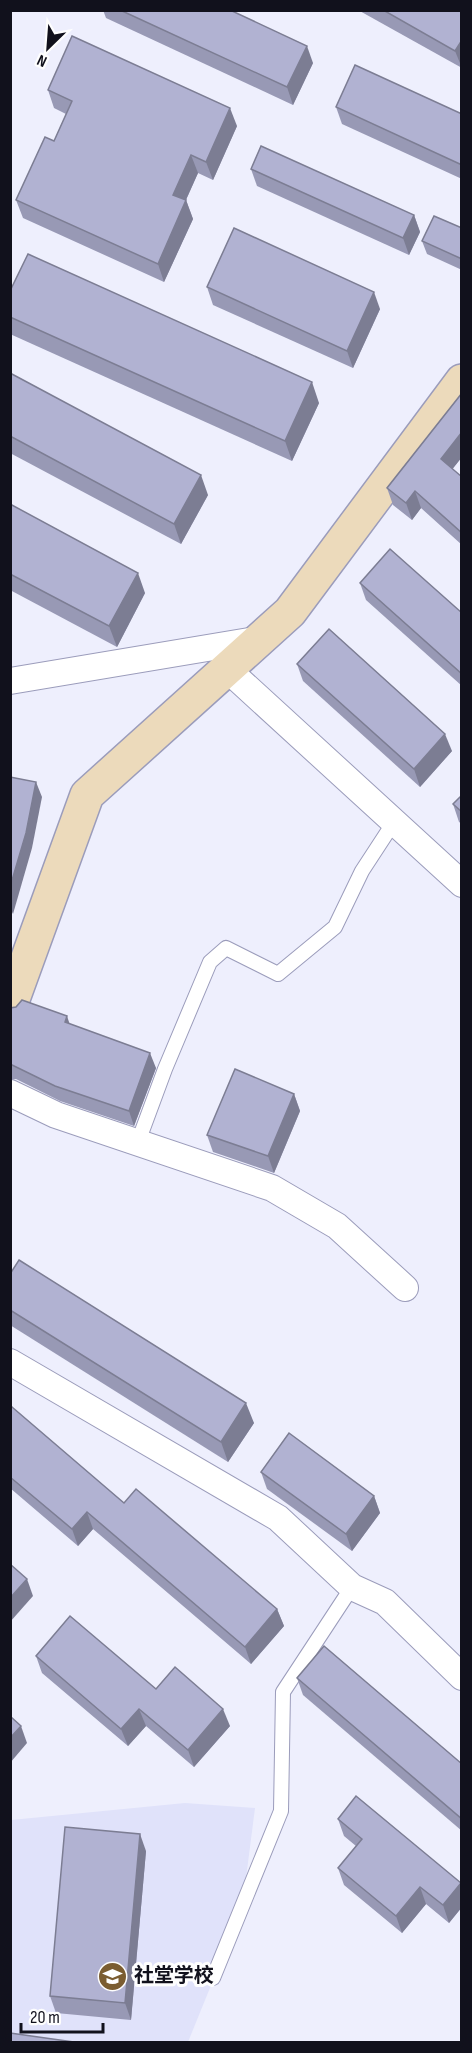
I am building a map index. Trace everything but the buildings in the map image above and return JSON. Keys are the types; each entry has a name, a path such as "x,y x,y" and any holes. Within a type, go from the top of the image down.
{"street":[{"path":"10,1007 87,795 290,612 462,381"},
{"path":"10,681 261,639"},
{"path":"227,669 462,884"},
{"path":"10,1093 56,1115 272,1188 337,1226 405,1288"},
{"path":"10,1362 278,1518 352,1587 385,1602 462,1677"}],"lane":[{"path":"138,1142 165,1069 210,962 226,948 278,974 335,927 362,872 394,822"},
{"path":"213,1978 281,1811 283,1692 352,1587"}],"shaded area":[{"name":"社堂学校","path":"185,1803 255,1808 242,1909 188,2042 11,2042 11,1820"}],"place":[{"name":"社堂学校","path":"113,1976"}]}
